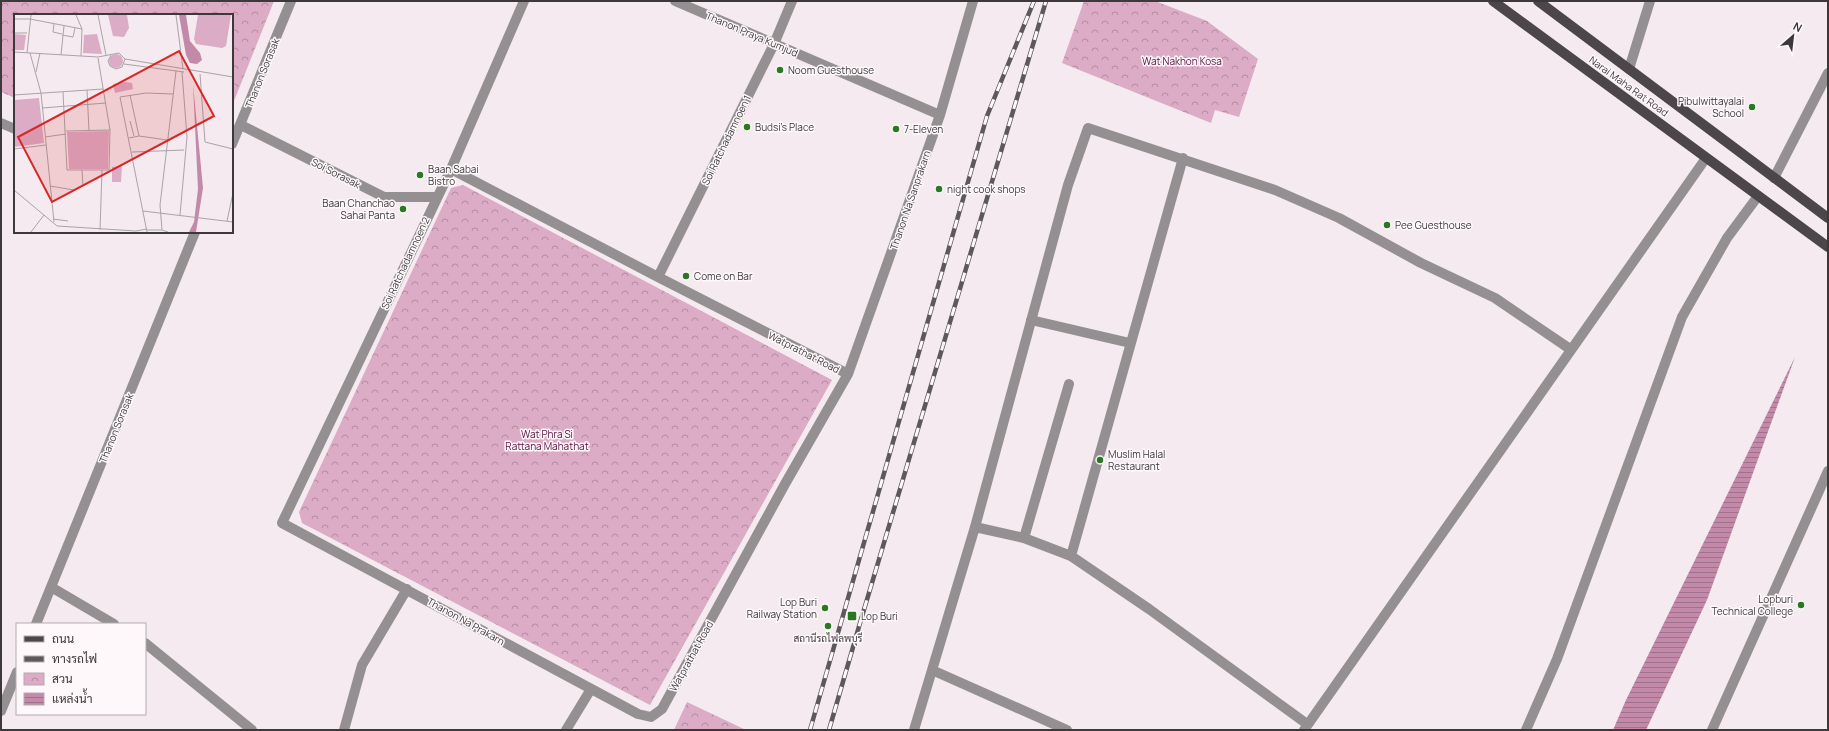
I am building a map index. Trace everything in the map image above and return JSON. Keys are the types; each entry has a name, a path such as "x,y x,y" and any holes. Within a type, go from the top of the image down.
{"main road":[{"name":"Narai Maha Rat Road","path":"1493,1 1828,247"},
{"name":"Narai Maha Rat Road","path":"1538,1 1828,218"}],"street":[{"name":"Thanon Sorasak","path":"233,142 291,1"},
{"name":"Soi Ratchadamnoen 2","path":"282,523 451,169 524,1"},
{"name":"Thanon Praya Kumjud","path":"675,1 940,115"},
{"name":"Soi Ratchadamnoen 1","path":"658,277 774,44 792,1"},
{"name":"Thanon Na Sanprakarn","path":"848,374 940,115 973,1"},
{"path":"1629,69 1650,1"},
{"path":"1774,178 1828,73"},
{"path":"1,123 14,129"},
{"name":"Soi Sorasak","path":"240,125 384,197 437,197"},
{"path":"914,730 975,527 1068,185 1088,128 1275,190 1339,218 1421,263 1495,298 1570,349"},
{"path":"1070,556 1182,158"},
{"path":"975,527 1024,538 1070,556 1149,609 1306,727 1570,349 1706,158"},
{"name":"Watprathat Road","path":"451,169 848,374 785,484 662,709 651,717"},
{"path":"1526,730 1557,658 1682,317 1727,238 1758,196"},
{"name":"Thanon Sorasak","path":"36,623 195,233"},
{"path":"1031,320 1130,343"},
{"path":"1024,538 1069,384"},
{"path":"1712,730 1828,471"},
{"name":"Thanon Na Prakarn","path":"282,523 638,714 651,717"},
{"path":"51,587 112,623"},
{"path":"344,730 362,665 407,589"},
{"path":"146,644 252,730"},
{"path":"932,670 1067,730"},
{"path":"1,711 16,674"},
{"path":"566,730 591,689"}],"green space":[{"path":"1,1 274,1 233,104 233,14 14,14 14,98 1,92"},
{"name":"Wat Nakhon Kosa","path":"1084,1 1155,1 1207,21 1258,59 1239,117 1215,110 1211,123 1062,63"},
{"name":"Wat Phra Si Rattana Mahathat","path":"463,185 832,380 650,705 302,523 299,512 451,188"},
{"path":"687,702 746,730 674,730"}],"water":[{"path":"1795,357 1707,600 1646,730 1613,730 1626,700"}],"railway":[{"path":"810,730 987,116 1034,1"},
{"path":"829,730 1046,1"}],"place":[{"name":"Noom Guesthouse","path":"780,70"},
{"name":"Pibulwittayalai School","path":"1752,107"},
{"name":"Budsi's Place","path":"747,127"},
{"name":"7-Eleven","path":"896,129"},
{"name":"Baan Sabai Bistro","path":"420,175"},
{"name":"night cook shops","path":"939,189"},
{"name":"Baan Chanchao Sahai Panta","path":"403,209"},
{"name":"Pee Guesthouse","path":"1387,225"},
{"name":"Come on Bar","path":"686,276"},
{"name":"Muslim Halal Restaurant","path":"1100,460"},
{"name":"Lopburi Technical College","path":"1801,605"},
{"name":"Lop Buri Railway Station","path":"825,608"},
{"name":"Lop Buri","path":"852,616"},
{"name":"สถานีรถไฟลพบุรี","path":"828,626"}]}
